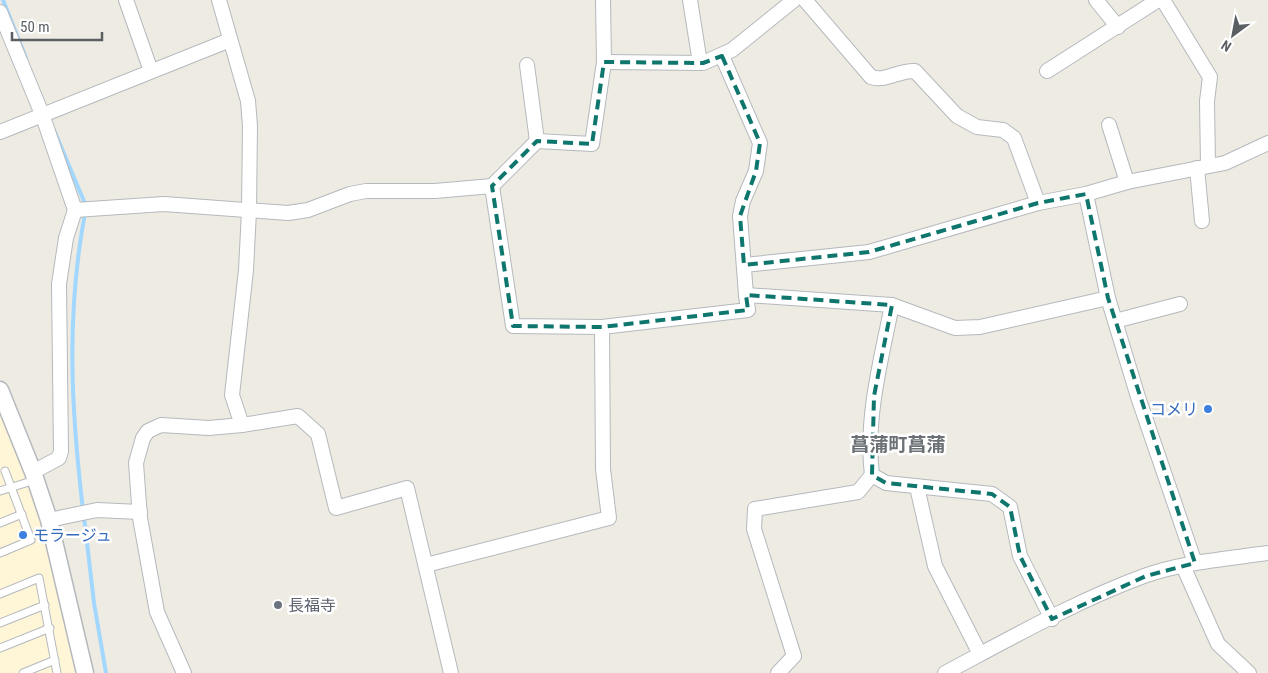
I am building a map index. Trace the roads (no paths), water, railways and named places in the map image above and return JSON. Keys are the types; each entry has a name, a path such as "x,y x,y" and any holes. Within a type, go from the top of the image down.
{"street":[{"path":"126,0 152,71"},
{"path":"219,0 248,101 249,211 246,270 232,395 242,425"},
{"path":"75,210 164,204 288,213 308,210 350,194 366,191 435,191 492,186 537,141 592,144 604,62 603,0"},
{"path":"690,0 700,62"},
{"path":"604,62 700,62 722,56 764,26 794,0"},
{"path":"805,0 871,77 877,79 904,70 915,71 957,116 977,127 1004,130 1014,138 1038,203"},
{"path":"1096,0 1118,26"},
{"path":"1047,71 1158,0"},
{"path":"1163,0 1210,77 1202,167 1202,221"},
{"path":"0,12 42,114 75,210 66,238 59,284 61,451 59,458 34,476"},
{"path":"0,132 230,40"},
{"path":"492,186 513,326 602,328 748,310 740,216 743,201 756,171 760,143 722,56"},
{"path":"527,65 537,141"},
{"path":"1109,125 1126,182"},
{"path":"744,265 869,252 1038,203 1086,194 1126,182 1225,162 1268,143"},
{"path":"1086,194 1108,298 1189,565 1218,644 1249,673"},
{"path":"746,295 892,305 955,328 980,327 1108,298"},
{"path":"1115,321 1180,304"},
{"path":"778,673 794,656 754,528 755,510 858,492 872,475 870,458 874,396 892,305"},
{"path":"426,565 609,518 603,469 602,328"},
{"path":"0,390 3,408 34,476 49,520 85,673"},
{"path":"184,673 157,612 140,512 136,462 143,438 148,431 161,425 209,428 298,416 318,434 336,508 407,488 451,673"},
{"path":"872,475 886,484 992,494 1010,507 1020,556 1052,619"},
{"path":"917,486 935,566 980,654"},
{"path":"49,520 97,510 140,512"},
{"path":"945,673 1111,590 1146,576 1189,565 1268,553"}],"lane":[{"path":"0,553 32,540 5,471"},
{"path":"0,491 34,476"},
{"path":"0,523 22,514"},
{"path":"0,594 39,578 57,673"},
{"path":"0,624 45,605"},
{"path":"0,648 50,628"},
{"path":"23,673 55,660"}],"waterway":[{"path":"3,0 26,58"},
{"path":"54,130 86,206"},
{"path":"83,510 73,398 72,362 75,288 85,213"},
{"path":"84,517 94,603 106,673"}],"place":[{"name":"コメリ","path":"1208,409"},
{"name":"モラージュ","path":"23,535"},
{"name":"長福寺","path":"278,605"}],"district":[{"name":"菖蒲町菖蒲","path":"898,444"}]}
